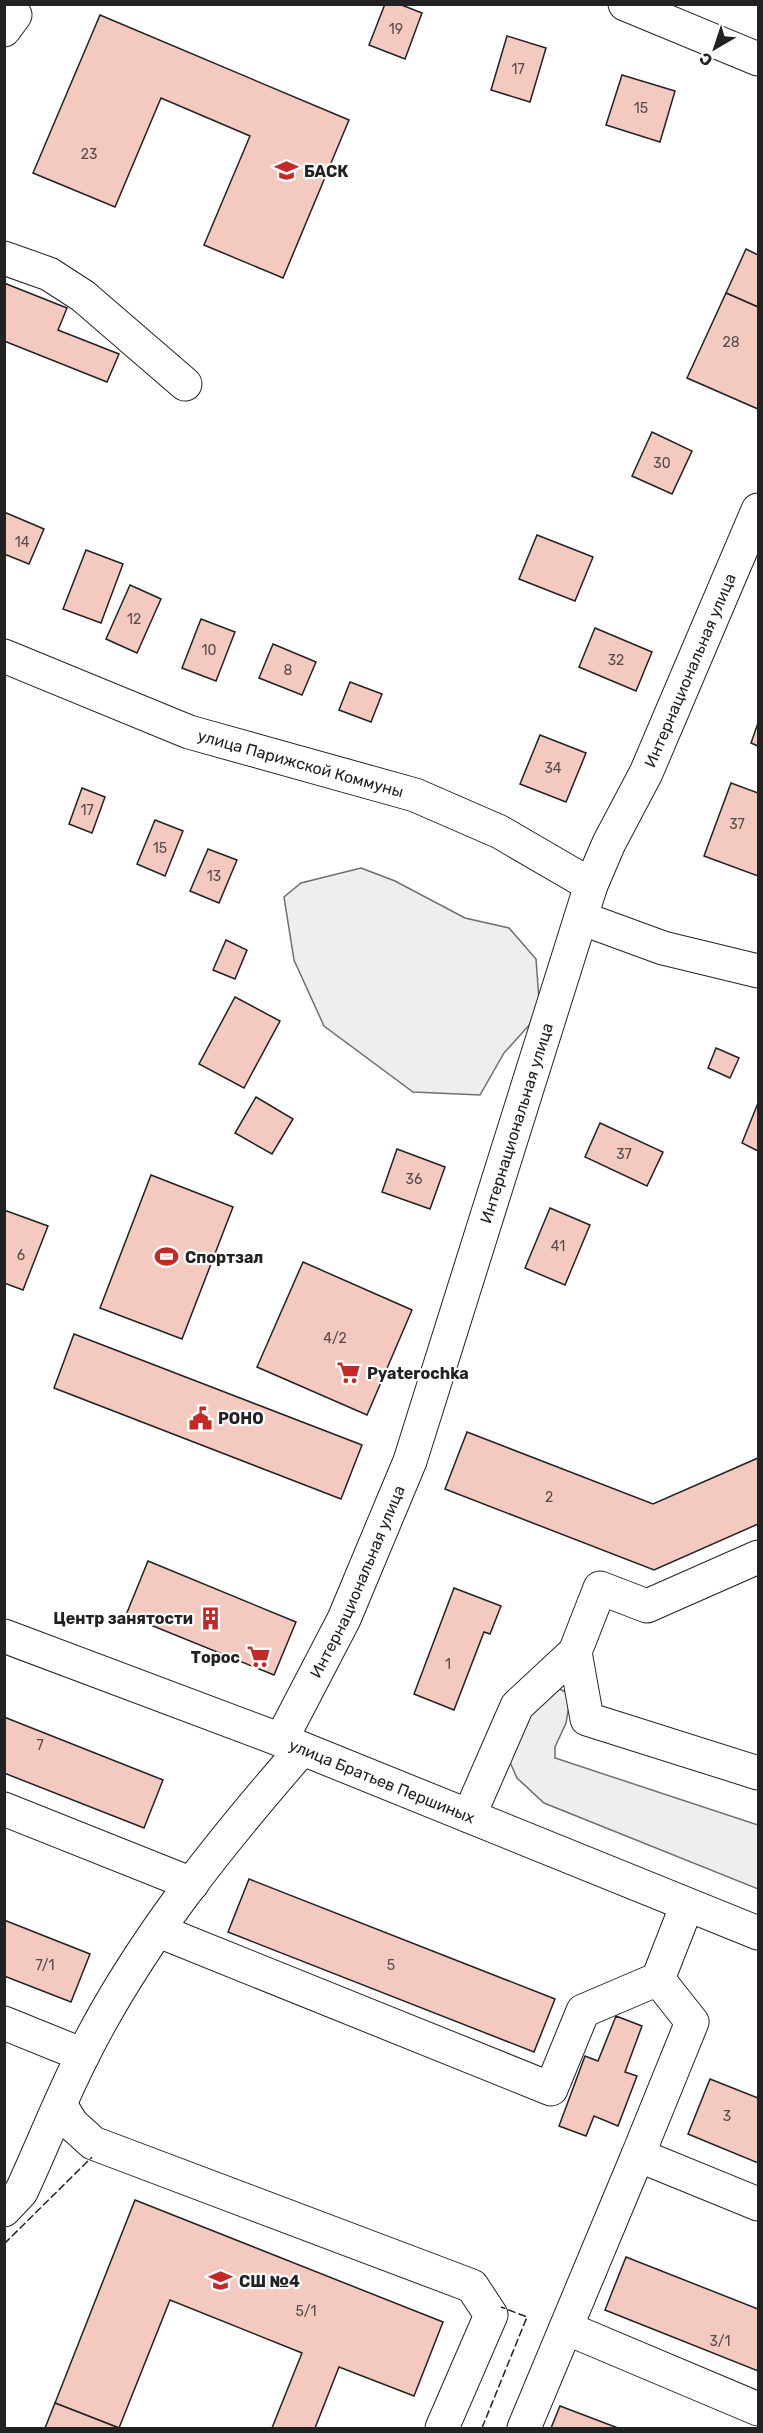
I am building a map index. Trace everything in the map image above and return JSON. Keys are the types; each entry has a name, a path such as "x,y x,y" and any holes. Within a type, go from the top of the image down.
{"street":[{"path":"625,4 759,59"},
{"path":"4,258 49,274 83,296 185,384"},
{"name":"Интернациональная улица","path":"4,2210 21,2192 82,2055 124,1983 292,1745 410,1461 591,885 609,843 646,773 759,510"},
{"name":"улица Парижской Коммуны","path":"4,656 189,732 415,795 500,832 591,885"},
{"path":"581,918 663,948 759,971"},
{"path":"469,1816 518,1706 575,1652 600,1588 647,1606 759,1557"},
{"name":"улица Братьев Першиных","path":"4,1636 292,1745 759,1933"},
{"path":"575,1652 587,1719 759,1773"},
{"path":"4,1809 192,1884"},
{"path":"159,1931 551,2089 583,2011 658,1979 687,1905"},
{"path":"524,2428 692,2022 658,1979"},
{"path":"4,2023 82,2055"},
{"path":"61,2106 72,2124 93,2143 472,2286 491,2315 442,2428"},
{"path":"638,2155 759,2204"},
{"path":"566,2328 759,2409"}],"shaded area":[{"path":"361,868 395,881 465,918 509,928 536,959 540,1013 504,1053 480,1095 413,1092 324,1026 294,960 284,897 301,883"},
{"path":"554,1686 571,1695 566,1723 555,1747 555,1758 758,1825 758,1889 544,1803 517,1778 505,1751 531,1706"}],"building":[{"path":"385,4 399,4 422,13 405,59 369,45"},
{"path":"100,15 349,120 283,278 204,245 250,136 161,98 115,207 33,173"},
{"path":"507,36 546,48 530,102 491,90"},
{"path":"622,75 675,91 660,142 606,125"},
{"path":"746,249 758,255 758,307 726,293"},
{"path":"4,283 67,308 58,330 119,354 107,382 4,341"},
{"path":"726,293 758,307 758,409 687,378"},
{"path":"652,432 692,451 672,494 632,476"},
{"path":"4,512 44,529 29,564 4,554"},
{"path":"537,535 593,557 575,601 519,579"},
{"path":"86,550 123,564 101,623 63,609"},
{"path":"130,585 161,599 137,653 106,639"},
{"path":"201,619 235,632 216,681 182,668"},
{"path":"595,628 652,652 636,691 579,667"},
{"path":"273,644 316,662 302,695 259,678"},
{"path":"350,682 382,694 371,722 339,710"},
{"path":"758,723 758,746 751,743"},
{"path":"540,735 586,753 566,802 520,784"},
{"path":"731,783 758,793 758,876 704,856"},
{"path":"82,788 105,797 92,833 69,824"},
{"path":"155,820 183,831 165,876 137,864"},
{"path":"208,849 237,860 219,903 190,891"},
{"path":"226,940 247,950 235,979 213,970"},
{"path":"235,997 280,1021 244,1088 199,1064"},
{"path":"716,1048 739,1058 730,1078 708,1068"},
{"path":"256,1097 293,1119 272,1154 235,1133"},
{"path":"758,1103 758,1151 742,1143"},
{"path":"600,1123 663,1152 647,1186 585,1157"},
{"path":"397,1149 445,1167 430,1209 382,1192"},
{"name":"Спортзал","path":"151,1175 233,1207 182,1339 100,1308"},
{"path":"550,1208 590,1225 565,1285 525,1268"},
{"path":"4,1210 48,1226 23,1290 4,1283"},
{"path":"303,1262 412,1310 367,1415 257,1367"},
{"path":"74,1334 362,1445 341,1499 54,1388"},
{"path":"467,1432 653,1504 758,1458 758,1524 654,1570 445,1489"},
{"name":"Центр занятости","path":"148,1561 296,1622 274,1675 126,1615"},
{"path":"454,1588 501,1606 490,1634 484,1632 454,1710 414,1694"},
{"path":"4,1717 163,1780 144,1828 4,1773"},
{"path":"249,1879 555,1999 534,2052 228,1932"},
{"path":"4,1920 90,1954 71,2002 4,1976"},
{"path":"616,2016 642,2026 625,2072 637,2076 618,2126 594,2116 586,2136 559,2126 585,2056 598,2061"},
{"path":"710,2079 758,2098 758,2163 688,2134"},
{"path":"135,2200 443,2322 414,2396 339,2367 315,2428 272,2428 302,2353 170,2300 119,2428 55,2403"},
{"path":"626,2257 758,2309 758,2371 605,2310"},
{"path":"55,2403 119,2428 45,2428"},
{"path":"560,2406 618,2428 551,2428"}],"fence":[{"path":"4,2244 92,2157"},
{"path":"482,2428 527,2317 501,2307"}],"place":[{"name":"БАСК","path":"286,171"},
{"name":"Спортзал","path":"167,1257"},
{"name":"Pyaterochka","path":"349,1373"},
{"name":"РОНО","path":"200,1418"},
{"name":"Центр занятости","path":"211,1618"},
{"name":"Торос","path":"258,1657"},
{"name":"СШ №4","path":"221,2281"}]}
